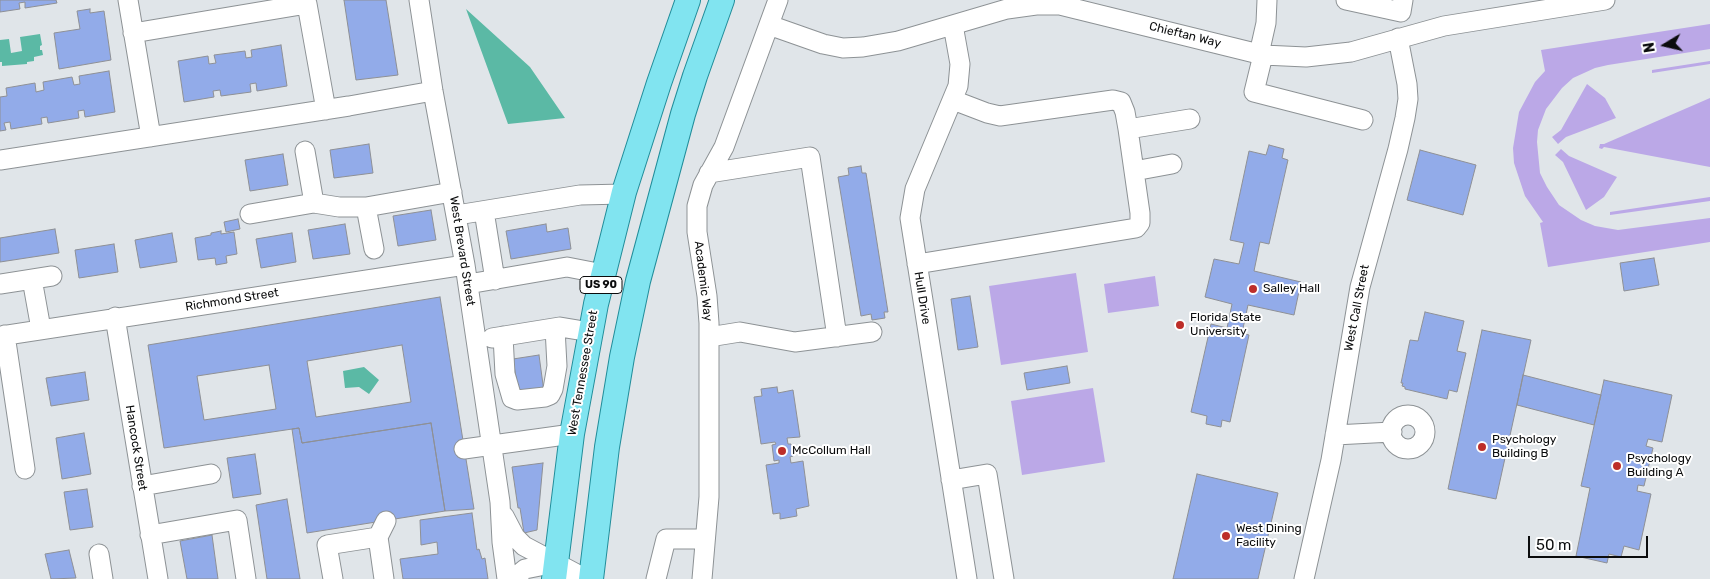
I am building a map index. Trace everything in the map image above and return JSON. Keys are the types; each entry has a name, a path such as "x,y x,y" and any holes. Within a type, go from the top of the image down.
{"main road":[{"name":"West Tennessee Street","path":"554,571 572,434 590,332 603,274 624,194 656,91 688,0"},
{"name":"US 90","path":"591,579 607,447 622,357 638,282 683,114 722,0"}],"street":[{"path":"128,0 151,137"},
{"name":"West Brevard Street","path":"419,0 433,91 468,284 500,502 502,542 507,579"},
{"name":"Academic Way","path":"702,579 708,497 709,337 707,296 697,232 696,212 701,191 726,141 778,0"},
{"path":"1267,0 1266,23 1254,92 1363,120"},
{"path":"1346,0 1401,12 1404,0"},
{"name":"Chieftan Way","path":"769,25 823,44 853,48 889,44 1007,8 1036,4 1060,4 1261,54 1281,57 1323,56 1361,50 1444,26 1605,0"},
{"path":"133,33 307,4 326,110"},
{"name":"Hull Drive","path":"953,25 958,47 960,70 958,86 918,181 911,204 910,220 967,579"},
{"name":"West Call Street","path":"1304,579 1322,506 1360,287 1398,150 1407,107 1407,84 1398,38"},
{"path":"0,160 326,110 433,91"},
{"path":"917,264 1136,228 1140,223 1124,106 1117,100 1000,116 953,100"},
{"path":"1128,129 1190,119"},
{"path":"305,151 314,203"},
{"path":"709,173 810,157 837,337"},
{"path":"1134,170 1172,164"},
{"path":"250,214 314,203 339,207 366,207 452,192"},
{"path":"457,216 580,196 624,194"},
{"path":"366,207 374,249"},
{"path":"484,211 495,280"},
{"name":"Richmond Street","path":"2,335 465,265"},
{"path":"468,284 567,267 603,274"},
{"path":"0,284 52,276"},
{"path":"32,279 41,329"},
{"name":"Hancock Street","path":"114,317 158,579"},
{"path":"476,340 560,327 590,332"},
{"path":"504,336 505,374 512,398 517,400 545,397 550,395 553,389 557,366 555,328"},
{"path":"709,337 740,332 794,342 872,332"},
{"path":"2,335 25,469"},
{"path":"1335,435 1392,432"},
{"path":"464,450 572,434"},
{"path":"142,486 211,474"},
{"path":"951,480 986,474 1004,579"},
{"name":"West Brevard Street","path":"500,502 515,537 524,546 554,571 586,579"},
{"path":"150,535 237,520 246,579"},
{"path":"384,579 378,538 386,520"},
{"path":"333,579 328,545 378,538"},
{"path":"656,579 666,539 704,539"},
{"path":"99,554 103,579"},
{"path":"512,579 525,569 554,571"}],"shaded area":[{"path":"466,9 530,67 565,118 508,124"},
{"path":"1710,24 1710,49 1608,65 1595,68 1573,78 1562,88 1546,109 1538,130 1537,142 1540,173 1547,187 1559,205 1581,220 1595,226 1618,230 1710,218 1710,242 1548,267 1540,223 1543,222 1525,196 1514,163 1513,148 1519,112 1535,82 1545,71 1541,50"},
{"path":"40,34 42,45 40,50 42,50 43,55 34,57 34,61 27,62 27,64 2,66 2,62 0,62 0,40 9,39 11,53 22,51 20,37"},
{"path":"1710,61 1710,64 1652,73 1652,70"},
{"path":"1587,84 1605,98 1616,118 1566,137 1558,144 1552,137 1561,130"},
{"path":"1710,98 1710,167 1604,147 1602,149 1599,148 1600,144 1604,144"},
{"path":"1561,149 1569,156 1617,177 1604,197 1586,210 1563,162 1555,155"},
{"path":"1710,197 1710,201 1610,215 1610,212"},
{"path":"1076,273 1088,352 1001,365 989,286"},
{"path":"1155,276 1159,306 1108,313 1104,284"},
{"path":"364,367 379,380 369,394 359,387 345,388 343,371"},
{"path":"1093,388 1105,462 1022,475 1011,401"}],"building":[{"path":"0,0 56,0 57,3 25,8 25,2 19,3 20,9 0,12"},
{"path":"344,0 386,0 398,75 356,80"},
{"path":"90,9 90,13 104,11 111,60 59,69 54,33 80,29 77,11"},
{"path":"281,45 287,86 257,91 256,83 250,84 251,92 221,96 220,90 213,91 214,97 184,102 178,61 208,56 209,64 216,63 214,55 245,51 246,58 252,57 251,50"},
{"path":"109,71 115,112 85,117 84,110 78,111 79,118 48,123 47,117 41,118 42,124 11,129 10,122 4,123 6,130 0,131 0,97 7,96 6,88 35,83 36,92 44,90 43,82 72,77 74,85 80,84 79,76"},
{"path":"369,144 373,173 334,178 330,150"},
{"name":"Salley Hall","path":"1269,145 1284,149 1282,158 1288,160 1269,244 1260,242 1254,271 1301,282 1294,315 1248,305 1242,333 1249,335 1230,422 1222,420 1221,427 1206,424 1207,416 1191,412 1211,324 1227,328 1232,304 1205,297 1214,259 1239,264 1244,243 1230,240 1249,151 1266,155"},
{"path":"1420,150 1476,165 1463,215 1407,200"},
{"path":"283,154 288,185 250,191 245,160"},
{"path":"861,166 862,173 866,173 888,312 884,312 885,318 872,320 871,314 861,316 838,177 849,175 848,168"},
{"path":"431,210 436,240 398,246 393,216"},
{"path":"238,219 240,229 226,232 224,222"},
{"path":"345,224 350,254 313,259 308,230"},
{"path":"546,224 547,232 568,228 571,249 511,259 506,231"},
{"path":"55,229 59,253 0,262 0,238"},
{"path":"221,231 221,234 234,232 237,254 226,256 227,263 216,265 215,258 198,260 195,238"},
{"path":"172,233 177,262 140,268 135,240"},
{"path":"292,233 296,262 261,268 256,239"},
{"path":"114,244 118,272 79,278 75,250"},
{"path":"1654,258 1659,285 1624,291 1620,263"},
{"path":"970,296 978,347 958,350 951,299"},
{"path":"440,297 474,509 445,511 431,423 302,443 299,428 164,448 148,345","holes":["402,345 411,402 316,417 307,361","269,365 276,409 204,420 197,376"]},
{"path":"1425,312 1464,321 1457,351 1466,353 1457,392 1449,390 1447,399 1405,389 1402,386 1403,383 1401,383 1410,340 1418,341"},
{"name":"Psychology Building B","path":"1482,330 1531,340 1496,499 1448,489"},
{"path":"539,355 544,392 519,396 513,359"},
{"path":"1067,366 1070,383 1027,390 1024,373"},
{"path":"85,372 89,400 51,406 46,378"},
{"path":"1523,375 1601,395 1594,425 1517,405"},
{"name":"Psychology Building A","path":"1604,380 1672,395 1662,442 1648,439 1646,446 1653,448 1644,486 1638,485 1637,491 1651,494 1639,550 1624,546 1621,557 1609,554 1607,563 1576,556 1590,488 1581,486"},
{"name":"McCollum Hall","path":"777,387 778,393 793,390 800,437 787,438 788,444 791,444 793,456 790,457 791,463 803,461 809,506 796,509 797,516 780,519 780,513 773,514 766,465 779,463 779,460 774,461 772,445 776,444 775,442 761,444 754,397 762,396 761,389"},
{"path":"431,423 445,511 307,533 292,429 299,428 302,443"},
{"path":"84,433 91,474 62,479 56,438"},
{"path":"255,454 261,494 233,498 227,458"},
{"path":"543,463 537,530 524,533 512,467"},
{"name":"West Dining Facility","path":"1197,474 1278,493 1258,579 1173,579"},
{"path":"87,489 93,527 70,530 64,492"},
{"path":"287,499 300,579 267,579 256,505"},
{"path":"472,513 477,550 479,549 482,559 485,558 488,579 403,579 400,559 438,554 437,542 421,545 420,520"},
{"path":"212,535 218,579 187,579 180,541"},
{"path":"69,550 76,578 51,579 45,554"}],"place":[{"name":"Salley Hall","path":"1253,289"},
{"name":"Florida State University","path":"1180,325"},
{"name":"Psychology Building B","path":"1482,447"},
{"name":"McCollum Hall","path":"782,451"},
{"name":"Psychology Building A","path":"1617,466"},
{"name":"West Dining Facility","path":"1226,536"}]}
